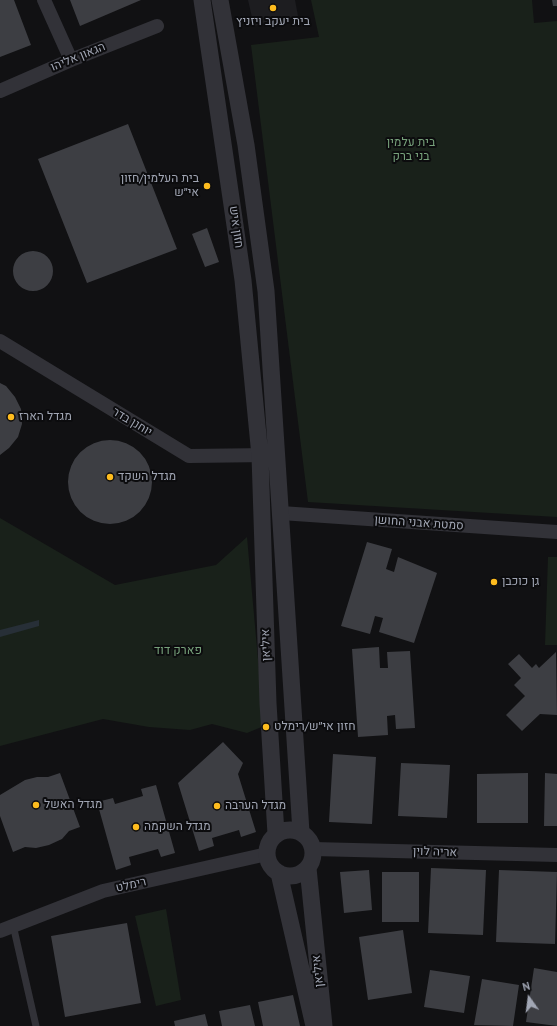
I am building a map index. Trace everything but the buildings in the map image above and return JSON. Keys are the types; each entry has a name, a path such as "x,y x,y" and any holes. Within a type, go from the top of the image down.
{"street":[{"path":"44,0 71,60"},
{"name":"חזון איש","path":"202,0 268,455"},
{"name":"חזון איש","path":"220,0 246,145 266,291 268,455"},
{"name":"הגאון אליהו","path":"0,91 71,60 157,26"},
{"name":"יוחנן בדר","path":"0,341 189,456 268,455"},
{"name":"איליאן","path":"268,455 281,513 301,832"},
{"name":"איליאן","path":"268,455 268,703 276,834"},
{"name":"סמטת אבני החושן","path":"281,513 557,532"},
{"path":"288,830 301,832 306,836 313,849 313,857 308,868 295,876 279,874 271,867 267,854 271,840 276,834 288,830"},
{"name":"אריה לוין","path":"313,849 557,856"},
{"name":"רימלט","path":"0,931 103,891 267,854"},
{"name":"איליאן","path":"308,868 324,1026"},
{"name":"איליאן","path":"279,874 314,1026"}],"lane":[{"path":"13,925 36,1026"}],"shaded area":[{"name":"בית יעקב ויזניץ","path":"248,0 295,0 298,16 254,26"},
{"path":"39,620 39,626 0,637 0,630"}],"green space":[{"name":"בית עלמין בני ברק","path":"311,0 532,0 534,23 557,21 557,517 308,502 251,45 319,37"},
{"name":"פארק דוד","path":"0,518 115,585 216,565 247,537 264,726 247,733 212,724 190,730 149,727 103,719 0,746"},
{"path":"548,557 557,557 557,645 545,645"},
{"path":"166,909 181,1000 156,1006 135,916"}],"place":[{"name":"בית יעקב ויזניץ","path":"273,8"},
{"name":"בית העלמין/חזון אי״ש","path":"207,186"},
{"name":"מגדל הארז","path":"11,417"},
{"name":"מגדל השקד","path":"110,477"},
{"name":"גן כוכבן","path":"494,582"},
{"name":"חזון אי״ש/רימלט","path":"266,727"},
{"name":"מגדל האשל","path":"36,805"},
{"name":"מגדל הערבה","path":"217,806"},
{"name":"מגדל השקמה","path":"136,827"}]}
